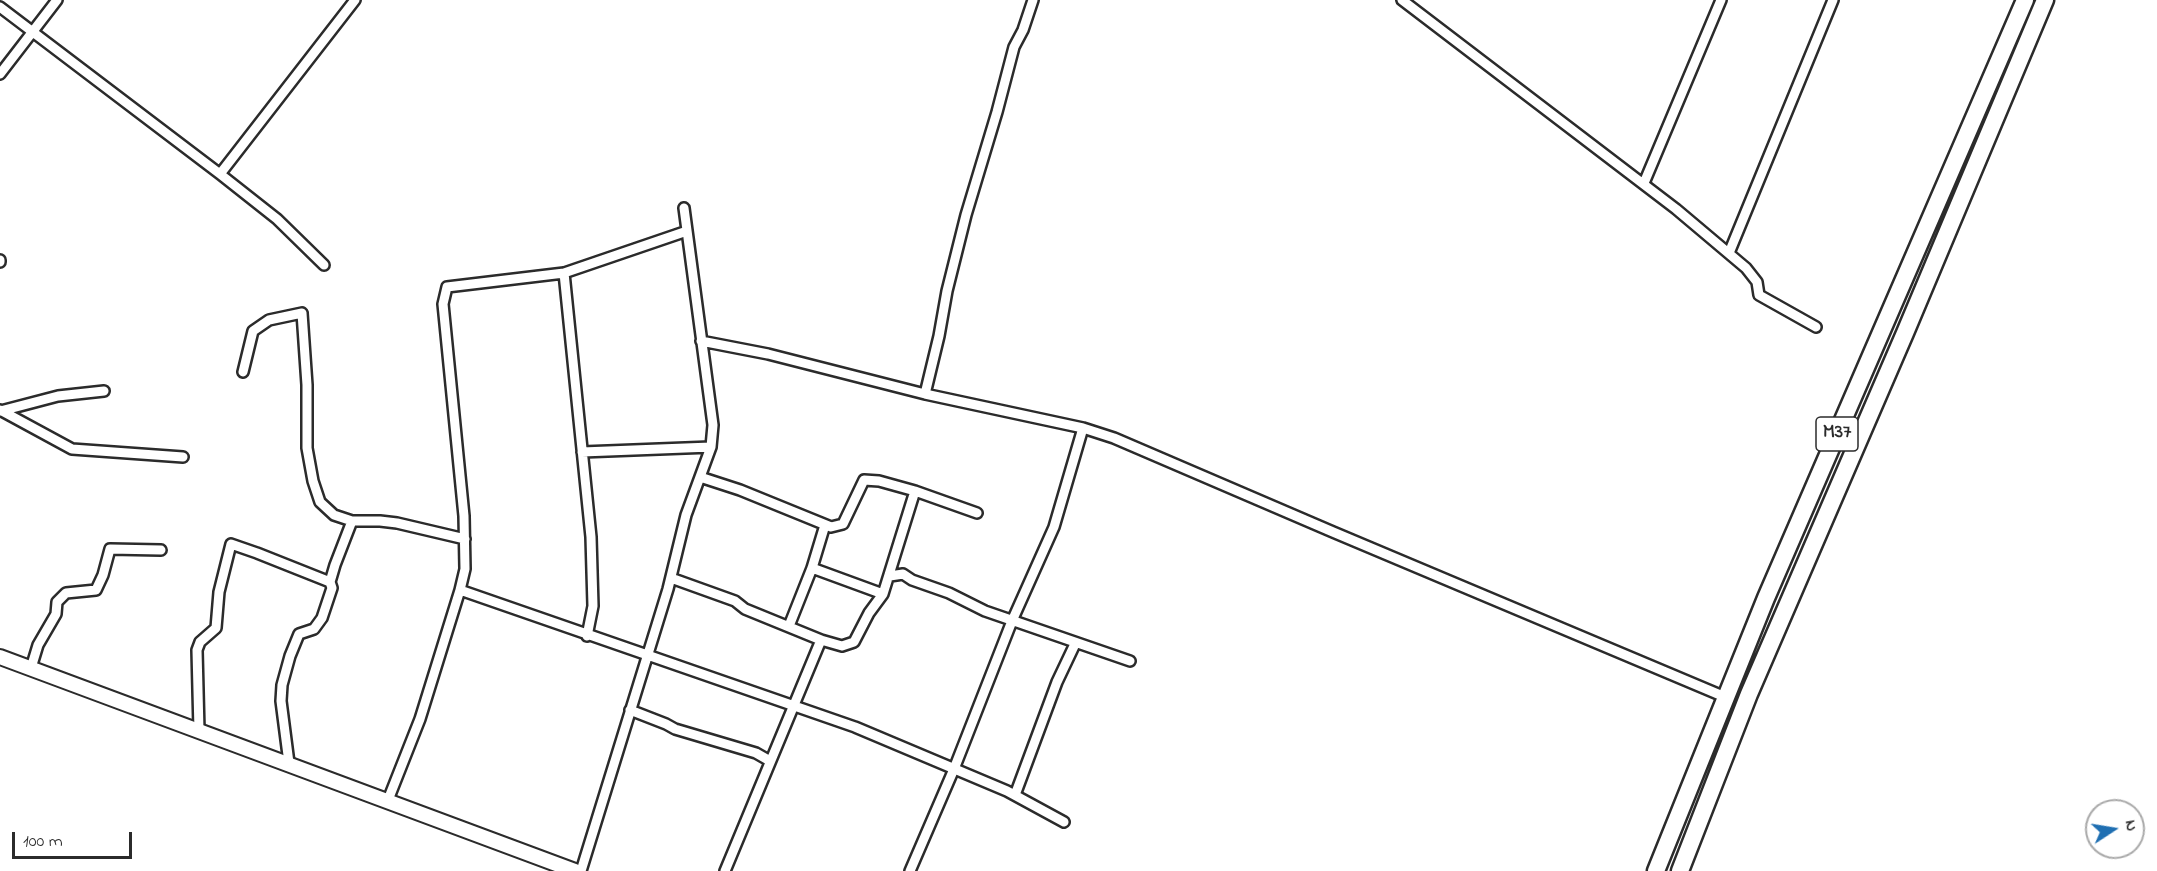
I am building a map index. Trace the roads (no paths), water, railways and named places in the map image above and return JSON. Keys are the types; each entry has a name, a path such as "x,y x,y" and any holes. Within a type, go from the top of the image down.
{"highway":[{"name":"M37","path":"1656,871 1766,598 2025,0"},
{"name":"M37","path":"1680,871 1749,694 1905,333 2045,0"},
{"path":"1885,326 1905,333"}],"main road":[{"path":"0,657 575,871"}],"street":[{"path":"0,74 57,0"},
{"path":"925,394 966,215 1014,47 1023,30 1033,0"},
{"path":"1402,0 1644,183 1729,253 1746,268 1757,282 1759,295 1816,327"},
{"path":"1644,183 1721,0"},
{"path":"1729,253 1833,0"},
{"path":"220,174 351,2"},
{"path":"0,7 277,219 324,265"},
{"path":"581,871 671,578 686,515 711,447 713,424 684,208"},
{"path":"388,800 420,719 465,569 465,539 443,304 447,287 564,273 687,231"},
{"path":"564,273 591,537 593,606 587,636"},
{"path":"243,372 254,331 269,320 302,313 307,385 307,448 313,481 320,502 334,515 352,521 397,523 465,539"},
{"path":"701,341 768,354 925,394 1083,428 1114,438 1725,697"},
{"path":"0,411 58,396 104,390"},
{"path":"0,411 72,449 183,457"},
{"path":"910,871 954,769 1012,621 1054,527 1083,428"},
{"path":"582,452 711,447"},
{"path":"700,477 740,490 831,527 843,524 864,480 879,481 915,491 977,513"},
{"path":"671,578 735,601 745,609 821,640 842,646 854,642 869,613 883,594 915,491"},
{"path":"289,763 281,701 282,684 299,634 314,629 322,618 332,588 330,582 352,521"},
{"path":"789,626 812,568 825,525"},
{"path":"199,731 196,650 200,642 216,628 219,592 231,544 330,582"},
{"path":"31,668 38,645 56,614 57,602 66,593 96,590 110,549 161,550"},
{"path":"812,568 883,594"},
{"path":"890,576 903,574 912,580 949,593 985,612 1130,661"},
{"path":"460,590 587,636 855,727 1015,795 1064,822"},
{"path":"725,871 821,640"},
{"path":"1015,795 1057,682 1075,644"},
{"path":"630,710 675,729 756,753 770,761"}]}
